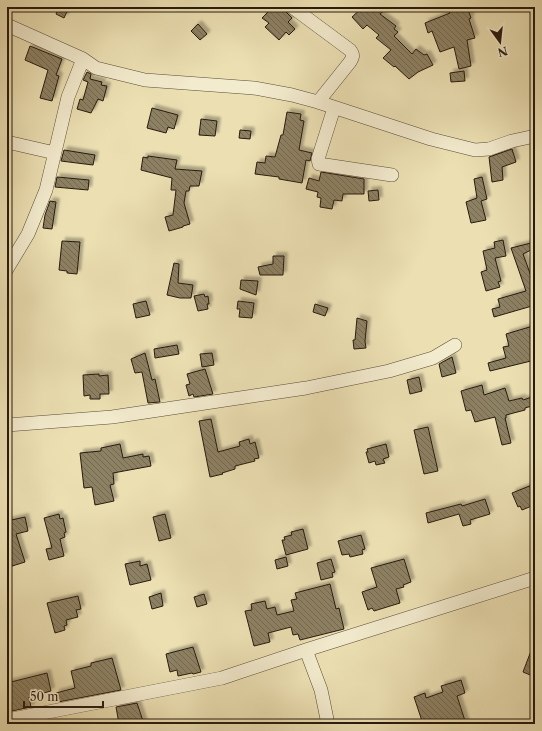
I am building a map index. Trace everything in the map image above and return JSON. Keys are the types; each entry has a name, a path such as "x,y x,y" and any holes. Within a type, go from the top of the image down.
{"street":[{"path":"292,7 350,50 353,54 353,58 318,102"},
{"path":"7,25 83,60 96,68 144,80 254,88 292,95 474,150 490,149 512,141 535,136"},
{"path":"7,269 28,234 46,190 68,97 83,60"},
{"path":"334,108 318,159 319,164 392,175"},
{"path":"7,142 54,153"},
{"path":"7,425 112,417 306,388 389,371 433,358 455,345"},
{"path":"12,721 222,678 535,578"},
{"path":"306,650 321,690 328,724"}],"building":[{"path":"59,7 69,7 64,18 56,14"},
{"path":"273,7 281,7 292,18 288,22 295,29 289,35 286,32 279,40 265,27 269,23 262,18"},
{"path":"363,7 388,7 380,14 396,26 394,29 398,32 394,36 412,54 416,49 424,55 427,54 433,65 418,72 409,79 395,66 394,67 383,58 391,50 376,38 379,35 367,25 363,29 352,17"},
{"path":"444,7 467,7 475,38 467,40 471,66 459,69 454,47 440,52 432,31 428,33 425,23 450,13"},
{"path":"198,24 207,34 200,40 191,31"},
{"path":"30,46 62,59 56,75 59,76 52,101 40,98 48,70 25,60"},
{"path":"464,71 465,81 451,82 450,73"},
{"path":"87,72 91,74 90,79 102,82 101,85 107,86 103,101 98,99 91,113 77,109 80,99 83,100 88,82 83,80"},
{"path":"152,108 178,115 174,129 168,127 166,133 147,128"},
{"path":"287,112 301,114 300,120 304,121 299,150 312,153 310,161 306,160 302,183 279,179 279,177 255,174 257,162 265,163 266,156 275,157 281,135 283,135"},
{"path":"201,119 217,121 215,136 199,135"},
{"path":"240,130 251,131 250,139 239,138"},
{"path":"512,149 516,162 502,167 503,180 492,182 489,157"},
{"path":"64,150 95,155 93,165 61,161"},
{"path":"148,156 177,160 175,169 202,171 199,186 190,186 189,191 186,191 184,203 190,224 169,231 165,217 173,215 176,190 171,190 172,178 141,170 143,157 148,158"},
{"path":"321,172 364,179 364,194 343,194 342,201 334,200 332,209 320,207 321,198 317,197 318,192 306,189 309,178 319,181"},
{"path":"57,177 89,180 88,190 55,187"},
{"path":"482,177 487,199 481,201 486,220 471,223 466,202 477,198 474,179"},
{"path":"378,190 379,200 369,201 368,191"},
{"path":"50,201 56,202 52,229 43,228 45,215"},
{"path":"503,240 506,256 495,258 501,281 498,282 500,287 486,291 481,272 487,270 483,251 495,248 494,242"},
{"path":"62,241 80,242 77,274 59,270"},
{"path":"535,242 535,248 523,254 535,287 535,312 532,306 494,317 492,309 500,307 498,299 526,291 511,248"},
{"path":"273,256 284,256 283,275 260,275 258,267 273,264"},
{"path":"174,263 179,264 178,283 193,285 191,298 180,298 167,295"},
{"path":"241,280 258,281 256,295 240,289"},
{"path":"204,294 205,297 208,296 208,309 198,311 194,296"},
{"path":"146,301 150,315 136,318 133,304"},
{"path":"238,301 254,303 252,318 239,317 240,309 237,309"},
{"path":"315,304 328,308 325,316 313,312"},
{"path":"357,318 367,321 365,341 366,348 354,349 353,340 355,340"},
{"path":"533,326 535,334 535,360 490,371 488,363 506,358 503,347 509,346 506,334"},
{"path":"177,345 179,354 155,358 154,349"},
{"path":"145,353 152,380 155,379 160,402 148,403 142,372 135,373 131,359"},
{"path":"212,353 214,365 202,367 200,354"},
{"path":"452,357 456,373 442,377 439,364"},
{"path":"205,369 213,394 194,397 193,394 189,396 186,385 190,384 187,374"},
{"path":"99,374 99,376 108,375 109,394 100,394 100,399 90,399 90,395 84,396 83,375"},
{"path":"419,377 422,391 410,394 407,380"},
{"path":"482,385 484,395 505,388 509,401 522,398 523,400 535,396 535,405 525,408 525,410 506,415 505,418 511,443 502,445 495,417 475,422 471,410 466,411 461,391"},
{"path":"211,419 218,452 240,446 239,442 249,439 250,444 255,442 259,458 254,459 255,461 235,466 235,469 222,473 223,474 210,477 199,421"},
{"path":"428,427 438,471 424,474 414,430"},
{"path":"120,444 123,458 143,454 143,457 149,456 151,466 113,473 114,484 110,485 114,501 95,505 92,487 84,488 80,453 101,451 101,448"},
{"path":"386,444 389,457 383,459 385,463 376,465 375,461 369,463 366,452 368,452 367,449"},
{"path":"532,485 535,493 535,500 532,501 534,505 522,510 520,506 518,507 512,493"},
{"path":"485,499 490,514 470,520 471,524 463,526 459,514 428,523 426,513 461,504 462,506"},
{"path":"59,514 60,519 63,518 66,532 64,533 65,537 60,539 64,556 49,560 46,549 52,548 44,518"},
{"path":"165,514 171,538 159,541 153,517"},
{"path":"25,517 28,531 16,534 25,562 9,567 7,562 7,521"},
{"path":"303,529 308,549 286,555 282,540 285,540 284,537 292,535 291,532"},
{"path":"361,535 365,549 362,550 363,554 350,557 349,554 342,555 338,541"},
{"path":"286,557 288,566 277,569 275,560"},
{"path":"331,559 335,572 332,573 333,577 321,580 317,563"},
{"path":"404,559 411,582 403,585 404,587 396,589 400,603 374,611 372,608 368,610 362,592 377,587 371,568"},
{"path":"140,561 140,566 147,564 151,580 130,585 125,564"},
{"path":"330,584 336,609 339,608 344,629 300,640 298,634 293,635 291,627 268,633 270,642 254,646 245,611 252,610 251,604 265,601 267,609 275,607 277,615 294,611 291,600 297,599 295,593"},
{"path":"161,593 163,606 152,609 149,597"},
{"path":"204,594 207,604 197,607 194,597"},
{"path":"78,596 81,609 76,610 78,617 66,620 67,625 64,626 65,630 55,633 47,603"},
{"path":"535,643 535,677 523,672"},
{"path":"193,647 201,672 178,676 177,670 170,672 166,654"},
{"path":"112,658 121,690 58,702 56,693 75,688 71,671 91,666 91,663"},
{"path":"47,673 51,691 29,697 31,707 7,712 7,683"},
{"path":"461,680 465,693 457,696 466,724 423,724 414,697 425,693 426,698 443,692 441,686"},
{"path":"137,703 144,724 119,724 116,707"}]}
